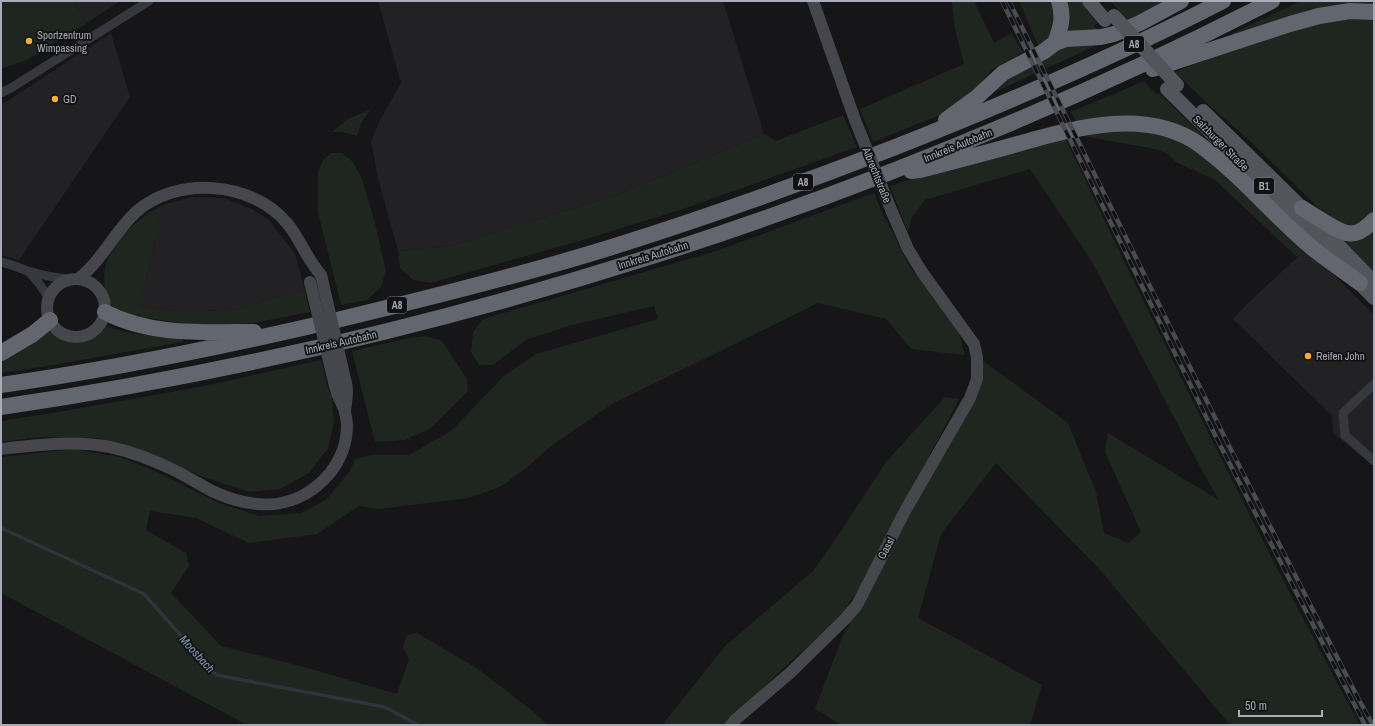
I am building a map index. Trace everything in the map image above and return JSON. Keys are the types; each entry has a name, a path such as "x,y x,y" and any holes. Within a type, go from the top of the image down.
{"highway":[{"path":"1055,43 1062,24 1062,10 1059,1"},
{"path":"928,134 976,98 1003,73 1043,52 1055,43 1066,39 1101,37 1114,34 1140,23 1181,1"},
{"name":"Innkreis Autobahn","path":"1,385 180,355 285,332 452,292 611,247 734,207 826,174 928,134 1072,73 1224,1"},
{"name":"Innkreis Autobahn","path":"1,407 112,389 316,348 529,293 696,242 750,224 887,173 1039,112 1220,28 1272,1"},
{"path":"1131,70 1154,69 1222,45 1319,16 1350,11 1374,12"},
{"path":"887,173 920,170 1048,136 1086,128 1111,124 1131,123 1154,126 1177,133 1199,144 1221,162 1312,248 1367,282"},
{"path":"1302,208 1340,232 1349,234 1359,232 1374,220"},
{"path":"105,312 119,320 131,324 166,330 190,332 285,332"},
{"path":"1,353 33,334 50,320"}],"main road":[{"name":"Salzburger Straße","path":"1089,1 1109,18 1271,192 1367,282"},
{"name":"Salzburger Straße","path":"1102,1 1109,18"},
{"name":"Salzburger Straße","path":"1172,87 1302,208 1367,282 1374,298"}],"street":[{"path":"1,92 11,88 149,1"},
{"name":"Albrechtstraße","path":"813,1 855,120 908,249 922,272 968,336"},
{"path":"1,262 10,263 28,271 52,277 74,279 87,281 94,285 101,293 104,302 105,312 102,322 96,329 88,334 78,337 68,336 59,332 52,325 47,310 49,298 54,289 61,283 74,279 91,268 126,222 137,211 150,203 178,191 192,188 217,189 243,195 266,206 286,221 299,239 308,257 316,280 341,384 337,393 345,413 347,423 345,444 338,461 319,485 302,496 286,502 269,505 250,504 233,499 213,491 151,460 131,452 110,447 92,444 52,444 1,449"},
{"path":"94,285 105,251"},
{"path":"28,271 49,298"},
{"name":"Gassl","path":"731,725 790,673 845,619 857,605 906,511 970,398 977,379 977,358 974,344 968,336"},
{"path":"1374,384 1343,413 1345,435 1374,461"}],"shaded area":[{"name":"Sportzentrum Wimpassing","path":"1,1 73,1 87,23 29,59 1,69"},
{"path":"73,1 120,1 87,23"},
{"path":"378,1 723,1 764,134 617,195 450,246 398,251 378,178 371,142 379,122 401,83"},
{"path":"952,1 974,1 994,43 1011,33 1023,52 993,69 964,102 935,117 873,142 860,109 964,64 954,25"},
{"path":"1019,1 1053,1 1056,21 1052,37 1040,50"},
{"path":"1065,1 1081,1 1098,23 1094,26 1100,32 1065,33"},
{"path":"1110,1 1171,1 1130,22"},
{"path":"1301,1 1374,1 1374,6 1233,38 1231,34"},
{"path":"1341,18 1374,18 1374,212 1356,227 1334,223 1248,139 1211,107 1175,72 1278,35"},
{"path":"111,33 130,97 19,260 1,255 1,104"},
{"path":"1104,42 990,94 1014,71 1070,43"},
{"path":"1144,81 1156,94 1159,93 1210,143 1185,128 1077,124 1071,112"},
{"path":"371,109 361,123 357,136 342,132 332,132 348,119"},
{"path":"843,115 857,147 683,209 583,240 430,283 413,280 400,268 398,251 450,246 617,195 764,134 776,141"},
{"path":"1112,128 1144,129 1195,147 1305,250 1297,257 1215,180 1176,162 1168,154 1155,149 1083,136"},
{"path":"1064,136 1245,506 1360,725 1230,725 1101,571 996,463 941,534 918,618 1042,685 1029,725 841,725 815,709 843,635 884,564 923,489 979,392 978,357 1068,423 1096,492 1104,533 1129,543 1141,532 1105,452 1108,433 1219,500 1091,260 1030,169 925,200 912,217 908,232 890,186 963,163"},
{"path":"332,153 342,153 353,162 362,179 374,219 386,271 381,287 367,300 341,305 318,213 318,171 324,159"},
{"path":"874,193 883,215 909,266 957,327 965,355 911,349 886,319 818,303 612,404 551,446 530,465 502,486 469,498 379,509 359,506 317,534 249,543 196,518 150,511 146,530 186,553 189,566 171,593 221,646 304,667 397,694 409,659 403,647 407,635 417,633 478,669 534,712 547,725 247,725 1,593 1,457 74,449 120,457 159,473 217,502 259,516 301,513 326,500 350,471 355,459 371,455 409,455 451,431 505,375 536,354 658,319 654,306 572,325 526,340 493,365 479,365 471,352 473,332 483,319 716,251"},
{"path":"191,197 224,198 252,209 270,221 295,254 305,291 275,297 241,309 187,312 140,307 163,205"},
{"path":"163,205 140,307 187,312 241,309 275,297 305,291 310,312 254,323 200,326 122,314 119,312 108,299 104,278 106,265 111,252 129,229 151,212"},
{"path":"1374,227 1374,273 1337,236"},
{"path":"1305,250 1338,279 1374,315 1374,466 1333,433 1332,416 1233,319"},
{"path":"105,326 153,336 182,338 183,342 1,373 1,358 50,329 61,339 73,342 87,340 99,334"},
{"path":"425,336 442,341 467,379 468,391 431,428 405,440 375,442 352,351 409,338"},
{"path":"321,360 328,388 332,397 334,422 328,448 309,473 280,489 249,492 201,476 148,452 99,438 40,437 1,442 1,421 205,386"},
{"path":"945,397 959,399 865,580 839,618 778,673 725,725 662,725 725,646 813,571 886,462"}],"waterway":[{"name":"Moosbach","path":"1,528 144,594 216,675 385,707 418,725"}],"railway":[{"path":"1002,1 1220,445 1365,725"},
{"path":"1009,1 1227,442 1373,725"}],"place":[{"name":"Sportzentrum Wimpassing","path":"29,41"},
{"name":"GD","path":"55,99"},
{"name":"Reifen John","path":"1308,356"}]}
